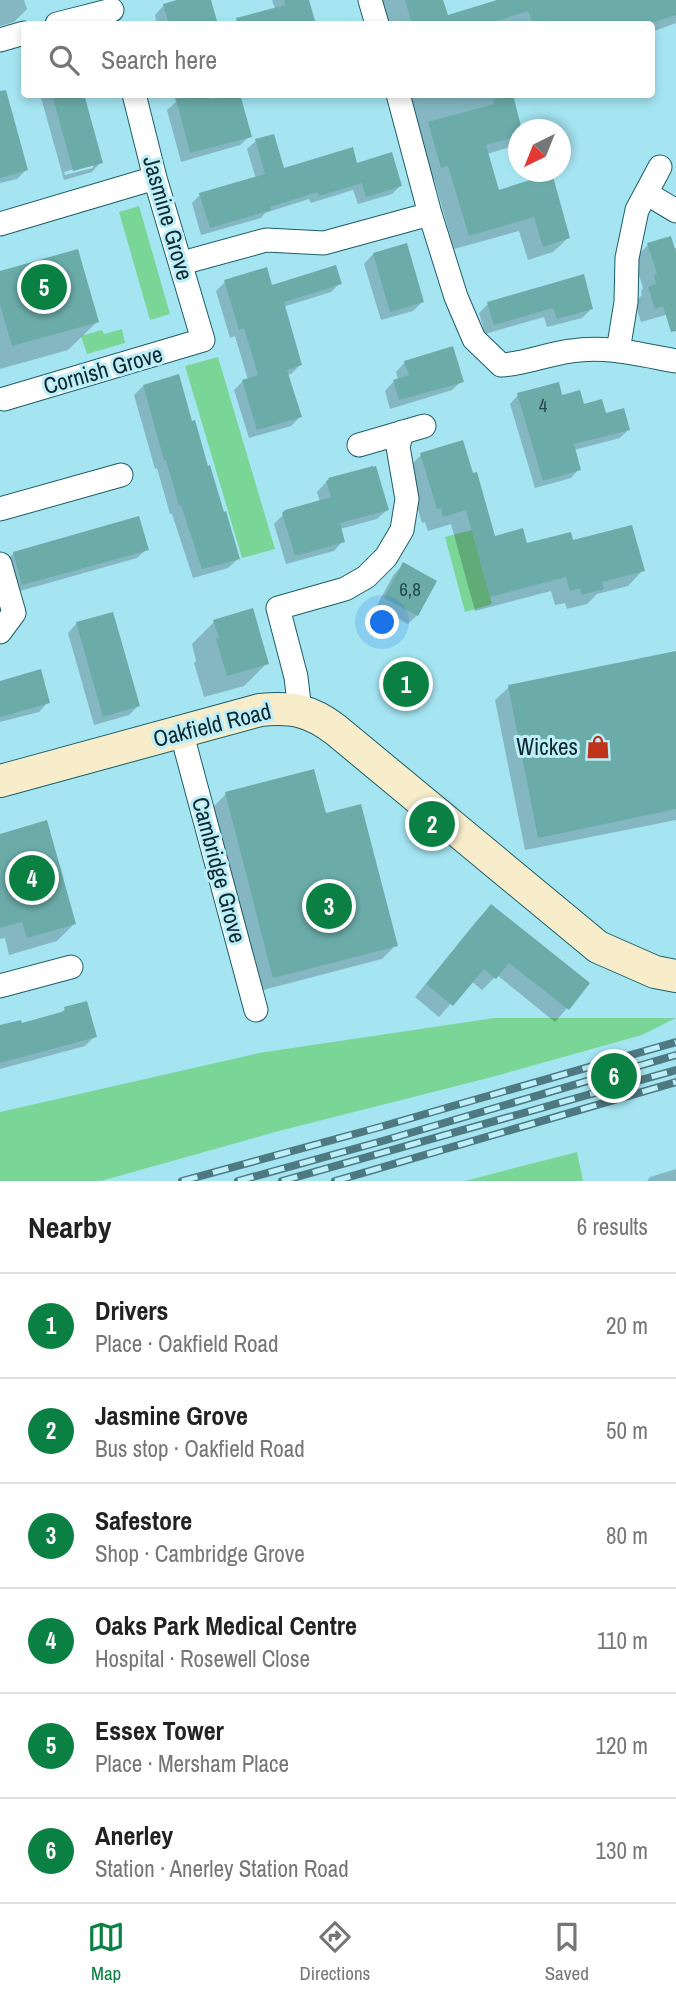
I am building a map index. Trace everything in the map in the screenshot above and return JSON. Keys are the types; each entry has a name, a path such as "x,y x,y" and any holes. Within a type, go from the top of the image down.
{"street":[{"path":"70,21 112,11"},
{"path":"0,40 21,34"},
{"name":"Jasmine Grove","path":"135,98 155,178 203,341"},
{"path":"398,98 456,297 474,339 501,365 520,364 570,351 590,349 676,361"},
{"path":"618,351 626,302 627,258 637,210 660,167"},
{"path":"0,224 155,178"},
{"path":"646,193 676,211"},
{"path":"182,263 266,240 324,243 430,214"},
{"name":"Cornish Grove","path":"4,399 203,341"},
{"path":"300,711 296,677 278,608 345,589 366,577 386,557 402,530 407,499 398,447 413,429 359,445"},
{"path":"0,509 121,475"},
{"path":"0,564 13,613 0,632"},
{"name":"Oakfield Road","path":"0,781 260,710 285,708 300,711 337,730 598,947 654,972 676,976"},
{"name":"Cambridge Grove","path":"181,731 257,1010"},
{"path":"0,986 71,967"}],"green space":[{"path":"139,206 170,314 150,320 119,212"},
{"path":"122,329 125,343 87,354 81,336 102,330 104,334"},
{"path":"218,357 275,549 242,558 185,366"},
{"path":"472,530 492,604 465,612 445,537"},
{"path":"494,1018 676,1018 642,1035 101,1181 0,1181 0,1112 259,1053"},
{"path":"577,1152 583,1181 465,1181"}],"building":[{"path":"177,0 211,0 217,21 168,21 163,4"},
{"path":"284,0 309,0 315,21 236,21 236,18 285,5"},
{"path":"405,0 443,0 448,15 497,0 676,0 676,15 655,22 532,21 528,11 496,21 411,21"},
{"path":"6,90 28,170 0,178 0,91"},
{"path":"53,98 85,98 103,163 73,171"},
{"path":"241,98 252,137 190,153 176,99"},
{"path":"514,98 519,119 508,119 508,139 486,145 499,190 524,182 554,182 570,238 543,247 534,217 469,236 448,166 441,168 428,122 494,104 493,100"},
{"path":"274,134 284,168 353,147 357,163 392,152 402,186 366,197 362,183 319,196 318,192 270,207 271,210 210,228 199,193 265,174 255,139"},
{"path":"671,236 676,253 676,331 671,332 663,306 655,309 648,287 656,284 654,275 657,274 647,243"},
{"path":"407,243 424,302 390,312 373,253"},
{"path":"78,249 99,322 12,346 0,304 0,271"},
{"path":"336,265 342,284 284,302 302,365 287,370 302,417 257,430 242,380 258,375 244,328 239,330 224,280 267,267 272,285"},
{"path":"584,274 593,309 557,319 553,308 494,325 487,302"},
{"path":"453,346 464,382 399,400 393,380 409,375 404,361"},
{"path":"179,374 192,421 195,420 240,559 202,569 164,460 143,385"},
{"path":"559,382 562,395 580,390 584,404 602,399 606,413 624,408 630,430 574,444 581,470 543,481 517,393"},
{"path":"463,440 473,473 477,472 495,536 523,528 527,543 571,532 573,540 632,525 645,571 602,582 604,589 582,595 580,588 570,591 566,577 490,597 466,510 443,517 441,508 437,509 420,453"},
{"path":"376,466 389,510 340,523 345,542 295,556 282,513 331,497 326,481 328,478"},
{"path":"139,516 149,550 22,585 13,552"},
{"path":"403,562 437,581 418,616 384,598"},
{"path":"253,608 269,664 227,676 213,620"},
{"path":"113,612 140,706 103,717 76,622"},
{"name":"Wickes","path":"676,651 676,809 538,838 508,685"},
{"path":"41,669 50,703 0,717 0,681"},
{"path":"314,769 326,813 361,804 398,946 273,978 225,792"},
{"path":"47,820 76,924 27,938 22,922 0,928 0,834"},
{"path":"491,904 590,983 569,1010 509,963 496,979 484,969 453,1006 426,984"},
{"path":"87,1001 97,1037 0,1063 0,1025 21,1020 22,1023 65,1011 64,1007"}],"railway":[{"path":"182,1181 676,1042"},
{"path":"238,1181 676,1055"},
{"path":"282,1181 676,1070"},
{"path":"335,1181 676,1082"}],"place":[{"name":"Essex Tower","path":"44,287"},
{"name":"Drivers","path":"406,684"},
{"name":"Wickes","path":"598,747"},
{"name":"Jasmine Grove","path":"432,824"},
{"name":"Oaks Park Medical Centre","path":"32,878"},
{"name":"Safestore","path":"329,906"},
{"name":"Anerley","path":"614,1076"}]}
